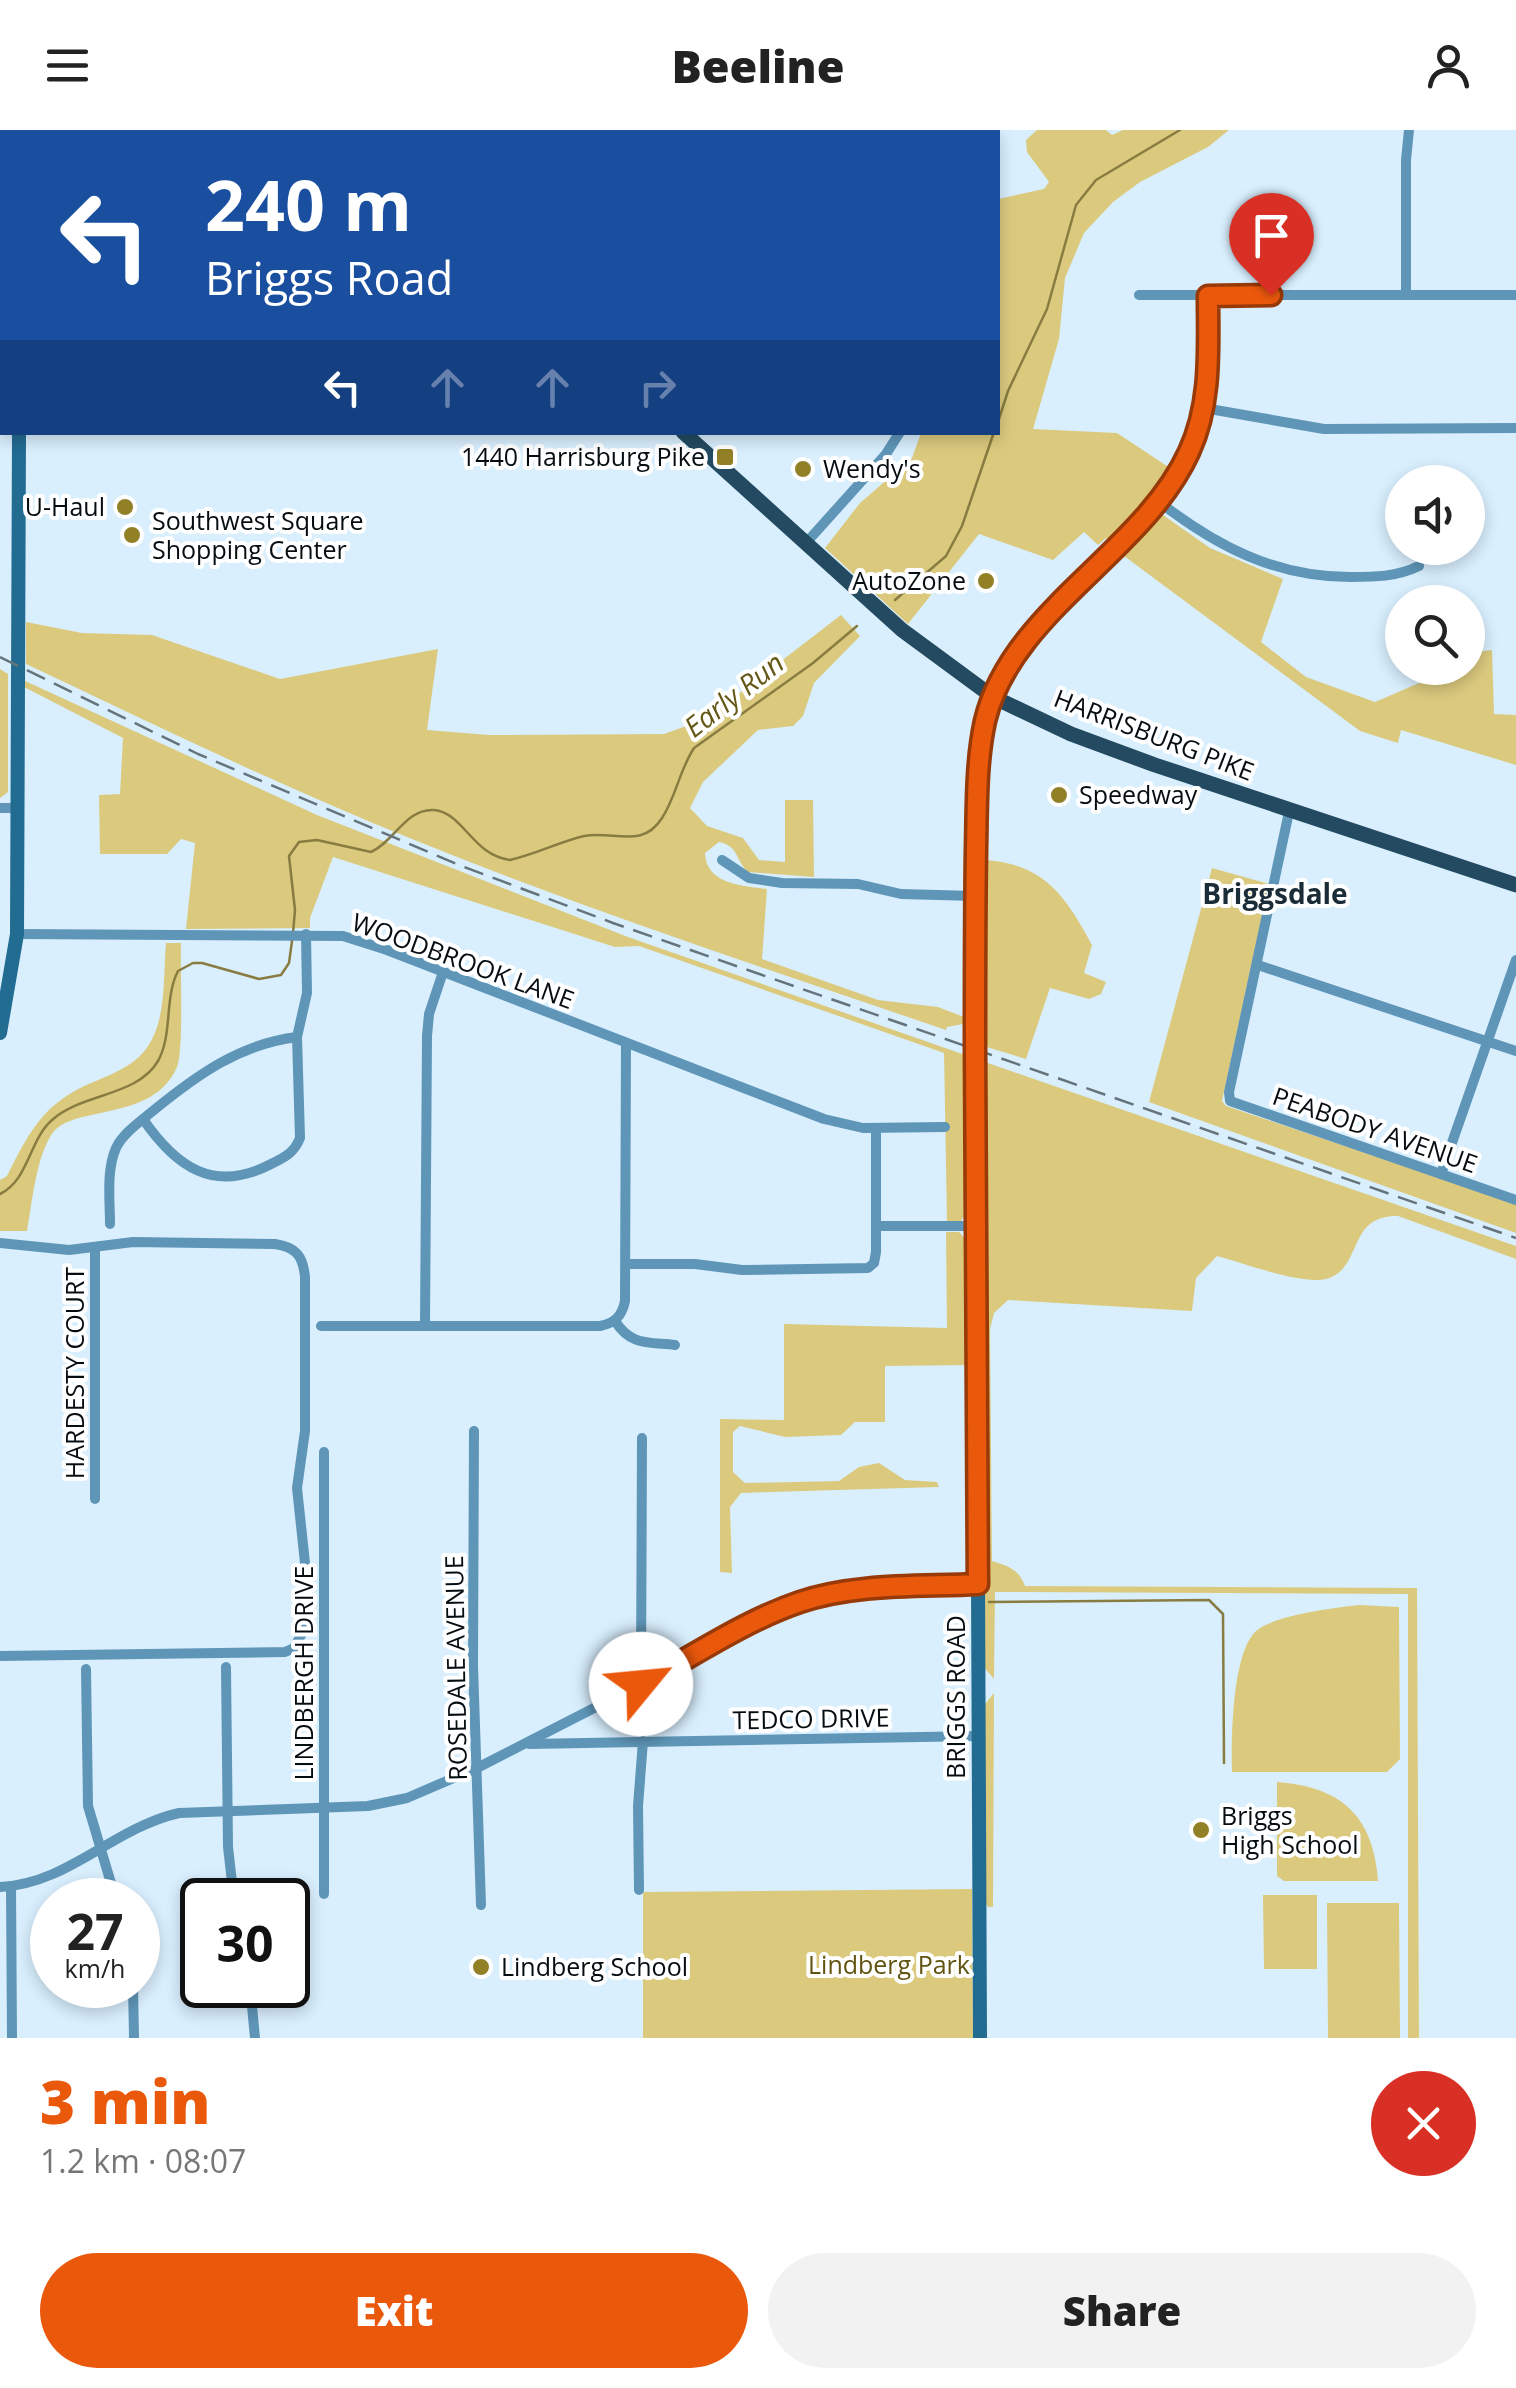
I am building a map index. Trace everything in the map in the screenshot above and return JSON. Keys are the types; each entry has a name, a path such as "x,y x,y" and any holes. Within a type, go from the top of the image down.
{"main road":[{"name":"HARRISBURG PIKE","path":"686,435 902,630 993,697 1071,734 1289,812 1516,886"}],"street":[{"path":"1406,295 1409,130"},
{"path":"1270,220 1271,295"},
{"path":"1139,295 1516,295"},
{"path":"993,697 1038,628 1158,501 1190,451 1204,408 1208,296"},
{"path":"1204,408 1324,429 1516,428"},
{"path":"0,1032 6,977 17,934 19,435"},
{"path":"806,543 886,454 898,435"},
{"path":"1158,501 1208,538 1278,568 1337,577 1381,577 1419,566"},
{"name":"BRIGGS ROAD","path":"980,2038 975,896 978,776 985,722 993,697"},
{"path":"0,808 17,808"},
{"path":"1289,812 1258,965 1516,1051"},
{"path":"722,860 748,878 858,884 901,894 975,896"},
{"name":"WOODBROOK LANE","path":"17,934 343,936 824,1119 876,1128 945,1127"},
{"path":"143,1119 175,1158 196,1170 230,1177 267,1166 293,1152 300,1138 297,1037 307,993 297,935"},
{"path":"1441,1174 1516,960"},
{"name":"PEABODY AVENUE","path":"1258,965 1228,1097 1234,1103 1516,1200"},
{"path":"425,1325 427,1036 429,1014 443,972"},
{"path":"110,1224 109,1183 115,1150 121,1140 216,1064 244,1050 297,1037"},
{"path":"321,1326 600,1326 614,1321 622,1313 625,1301 626,1043"},
{"path":"626,1264 694,1264 742,1270 865,1270 876,1259 876,1128"},
{"path":"877,1226 976,1226"},
{"path":"0,1243 69,1250 133,1242 242,1244 288,1246 298,1253 304,1264 304,1431 298,1488 305,1563 305,1628 294,1648 276,1653 0,1656"},
{"name":"HARDESTY COURT","path":"95,1247 95,1499"},
{"path":"614,1321 632,1340 675,1346"},
{"name":"ROSEDALE AVENUE","path":"474,1430 472,1610 481,1905"},
{"path":"641,1684 642,1438"},
{"name":"LINDBERGH DRIVE","path":"324,1452 324,1894"},
{"path":"12,2038 5,1886 64,1870 159,1818 179,1813 388,1804 477,1768 756,1621 802,1601 878,1588 978,1584"},
{"path":"226,1667 233,1878"},
{"path":"86,1669 88,1806 109,1878"},
{"name":"TEDCO DRIVE","path":"523,1744 979,1736"},
{"path":"639,1890 638,1806 643,1741"},
{"path":"133,2008 134,2038"},
{"path":"253,2008 256,2038"}],"green space":[{"path":"1037,130 1106,130 1112,135 1123,130 1229,130 1208,147 1140,182 1113,202 1084,233 1065,278 1059,339 1033,429 1117,433 1170,468 1149,499 1110,541 1106,538 1098,545 1084,532 1053,560 979,534 908,624 825,548 860,503 912,458 920,435 1000,435 1000,199 1044,189 1049,182 1027,152 1026,140"},
{"path":"1163,515 1210,548 1283,579 1261,642 1306,677 1375,702 1414,685 1485,685 1485,651 1492,650 1494,714 1516,715 1516,765 1401,730 1398,743 1360,731 1120,553 1154,517"},
{"path":"841,615 860,636 814,683 803,716 793,726 758,730 703,782 690,808 707,826 743,838 759,860 785,862 785,800 813,800 814,877 748,872 734,850 719,842 705,853 707,863 718,877 767,889 762,959 878,1000 938,1007 964,1017 963,1024 946,1030 611,915 412,839 265,776 26,664 26,622 82,633 152,635 280,679 438,649 427,730 489,735 664,734 706,719"},
{"path":"0,669 8,674 8,792 0,798"},
{"path":"23,680 317,815 628,937 968,1056 969,1209 961,1221 947,1221 944,1053 639,946 615,947 333,857 310,918 310,928 186,929 195,843 181,839 167,854 100,854 99,795 120,794 123,738 24,687"},
{"path":"985,860 1023,868 1063,898 1092,945 1084,973 1106,982 1101,994 1089,999 1050,988 1026,1059 980,1045"},
{"path":"1212,868 1269,884 1222,1101 1226,1106 1516,1204 1516,1233 1149,1102"},
{"path":"166,943 181,943 177,1067 166,1085 150,1097 77,1119 52,1134 38,1168 27,1231 0,1231 0,1180 7,1176 42,1118 73,1092 131,1063 153,1038 163,998"},
{"path":"981,1063 1516,1246 1516,1259 1398,1216 1382,1218 1362,1233 1346,1265 1326,1279 1288,1276 1217,1256 1196,1278 1192,1311 1008,1300 994,1313 990,1329 992,1561 1016,1572 1025,1586 1417,1588 1419,2038 1408,2038 1408,1594 995,1592 994,1679 982,1665"},
{"path":"946,1232 959,1232 969,1243 972,1365 885,1366 885,1422 855,1422 841,1435 785,1437 740,1426 733,1432 733,1472 745,1483 839,1481 859,1467 879,1463 905,1480 937,1482 939,1487 741,1493 730,1507 732,1573 720,1572 720,1419 784,1420 784,1324 947,1328"},
{"path":"1359,1605 1399,1607 1400,1759 1387,1772 1232,1772 1237,1679 1254,1633 1288,1617"},
{"path":"994,1693 993,1907 988,1907 983,1899 982,1708"},
{"path":"1277,1782 1319,1790 1350,1809 1369,1838 1378,1881 1284,1881 1277,1876"},
{"name":"Lindberg Park","path":"972,1889 973,2038 643,2038 643,1892"},
{"path":"1263,1895 1317,1895 1317,1969 1264,1969"},
{"path":"1327,1903 1399,1903 1400,2038 1328,2038"}],"waterway":[{"name":"Early Run","path":"1000,416 1047,309 1076,205 1096,180 1180,130"},
{"name":"Early Run","path":"895,600 946,556 962,526 993,435"},
{"name":"Early Run","path":"293,933 295,910 289,856 299,842 317,840 371,852 416,814 434,810 453,818 486,850 510,860 584,836 626,837 645,833 654,828 667,810 694,748 813,663 857,626"},
{"name":"Early Run","path":"0,1194 17,1179 52,1120 78,1104 137,1082 149,1073 163,1050 178,971 202,963 259,979 281,975 289,963 292,941"},
{"path":"989,1602 1209,1600 1223,1614 1224,1763"}],"railway":[{"path":"0,657 198,754 459,865 613,923 1516,1238"}],"place":[{"name":"1440 Harrisburg Pike","path":"725,457"},
{"name":"Wendy's","path":"803,469"},
{"name":"U-Haul","path":"125,507"},
{"name":"Southwest Square Shopping Center","path":"132,535"},
{"name":"AutoZone","path":"986,581"},
{"name":"Speedway","path":"1059,795"},
{"name":"Briggs High School","path":"1201,1830"},
{"name":"Lindberg School","path":"481,1967"}],"district":[{"name":"Briggsdale","path":"1275,894"}],"route":[{"path":"641,1684 756,1621 802,1601 878,1588 978,1584 975,896 978,776 985,722 1004,675 1038,628 1162,496 1190,451 1204,408 1208,296 1271,295"}]}
